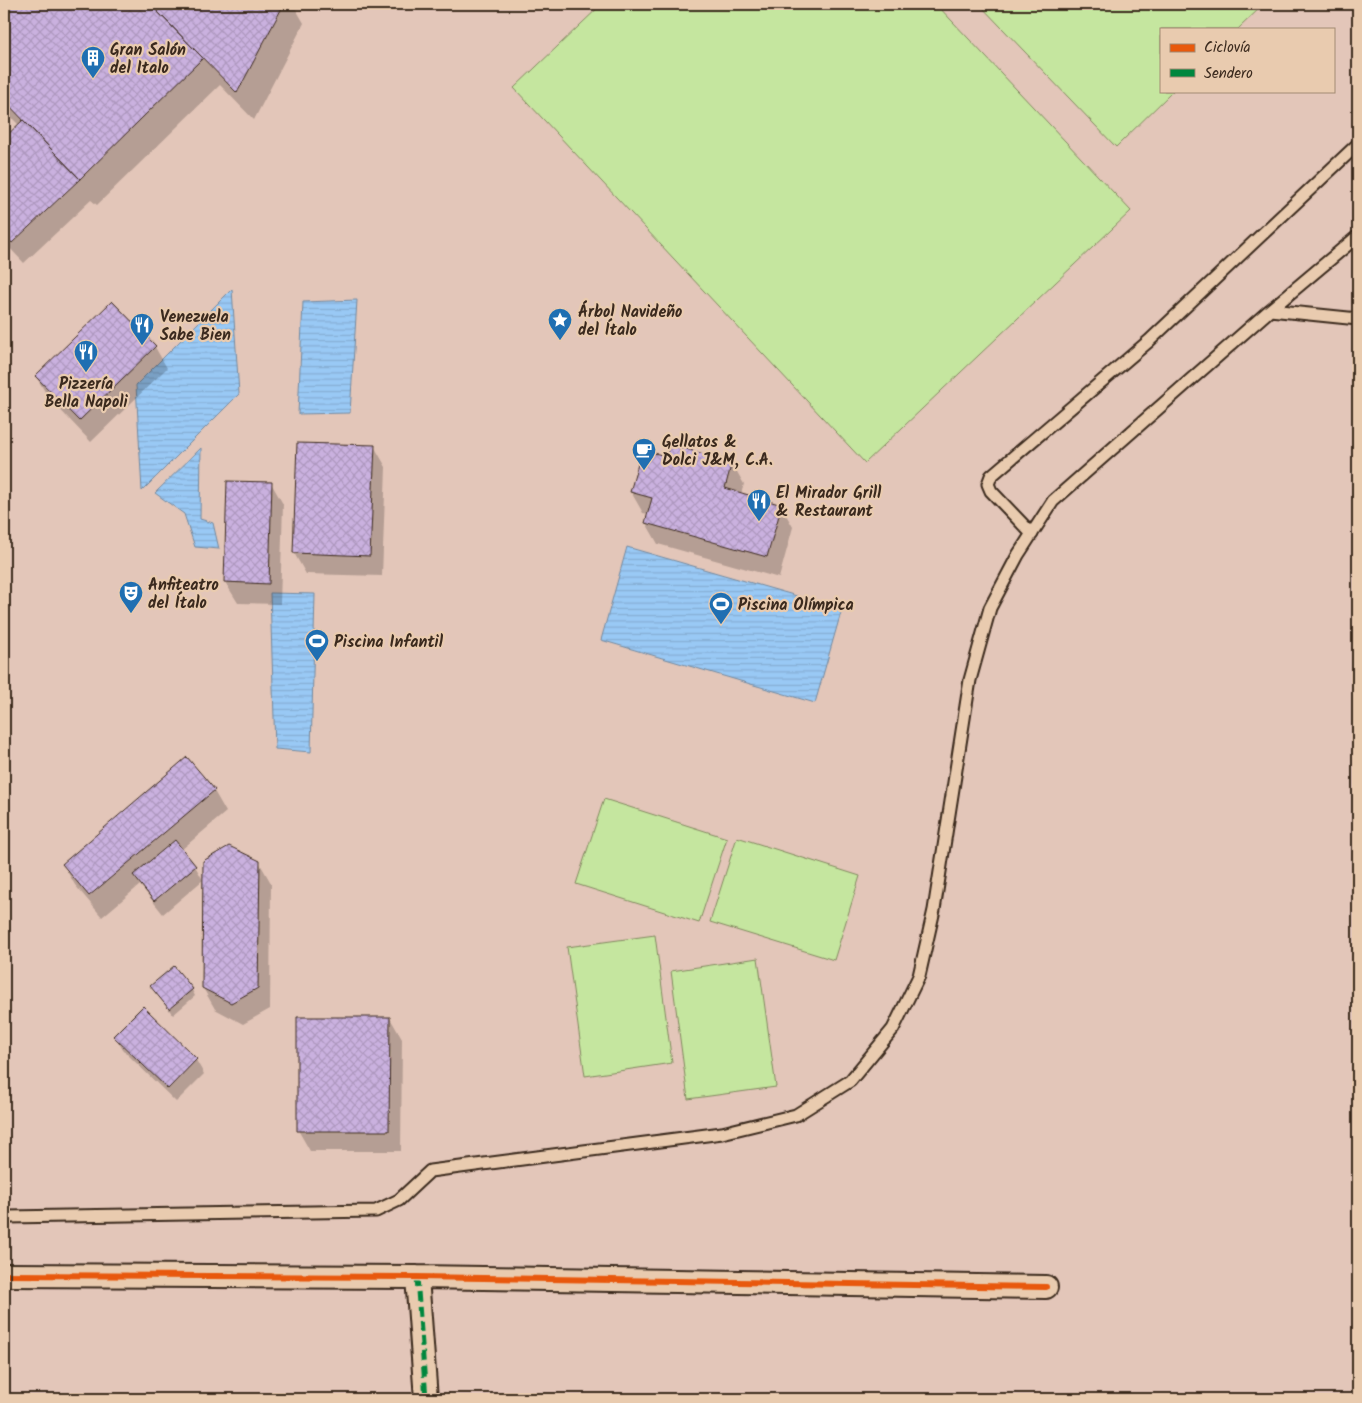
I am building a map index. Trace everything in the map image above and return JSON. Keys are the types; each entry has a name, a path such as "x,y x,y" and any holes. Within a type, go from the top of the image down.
{"street":[{"path":"4,1275 417,1277 1046,1287"},
{"path":"417,1277 426,1399"}],"lane":[{"path":"1032,534 991,491 988,484 991,476 1149,342 1358,144"},
{"path":"4,1215 8,1217 376,1211 399,1200 430,1171 722,1133 796,1115 850,1081 893,1029 919,976 934,910 970,680 990,608 1018,555 1054,502 1270,310 1358,236"},
{"path":"1270,310 1358,319"}],"green space":[{"path":"602,4 936,4 1131,211 865,463 514,88"},
{"path":"979,4 1264,4 1239,28 1160,28 1160,92 1172,92 1116,147"},
{"path":"604,799 727,838 699,923 576,884"},
{"path":"737,837 860,876 834,960 710,922"},
{"path":"655,935 672,1063 585,1076 567,947"},
{"path":"758,958 776,1087 688,1099 671,971"}],"water":[{"path":"232,289 239,394 142,491 136,385"},
{"path":"357,300 350,413 298,414 303,302"},
{"path":"201,448 200,519 213,523 219,549 195,547 184,514 155,493"},
{"name":"Piscina Olímpica","path":"627,547 842,609 815,703 601,640"},
{"path":"270,593 315,594 311,752 275,749"}],"building":[{"name":"Gran Salón del Italo","path":"4,4 150,4 203,58 80,179 4,100"},
{"path":"150,4 284,4 237,93"},
{"path":"23,120 80,179 12,243 4,235 4,138"},
{"path":"112,301 156,346 79,421 35,376"},
{"path":"297,443 375,445 370,556 293,553"},
{"path":"669,444 732,462 725,488 782,505 767,557 645,523 652,498 630,492 642,450 666,456"},
{"path":"227,481 272,482 269,584 224,582"},
{"path":"187,757 215,790 89,896 62,864"},
{"path":"175,840 196,866 154,901 133,875"},
{"path":"229,846 260,861 258,988 231,1003 202,988 203,861"},
{"path":"174,966 193,989 169,1009 150,986"},
{"path":"143,1006 197,1059 168,1089 113,1036"},
{"path":"297,1017 390,1017 389,1131 297,1131"}],"marked path":[{"path":"417,1277 426,1399"}],"cycle path":[{"path":"4,1275 417,1277 1046,1287"}],"place":[{"name":"Gran Salón del Italo","path":"93,79"},
{"name":"Árbol Navideño del Ítalo","path":"560,341"},
{"name":"Venezuela Sabe Bien","path":"142,346"},
{"name":"Pizzería Bella Napoli","path":"86,373"},
{"name":"Gellatos & Dolci J&M, C.A.","path":"644,471"},
{"name":"El Mirador Grill & Restaurant","path":"759,522"},
{"name":"Anfiteatro del Ítalo","path":"131,614"},
{"name":"Piscina Olímpica","path":"721,625"},
{"name":"Piscina Infantil","path":"317,662"}]}
